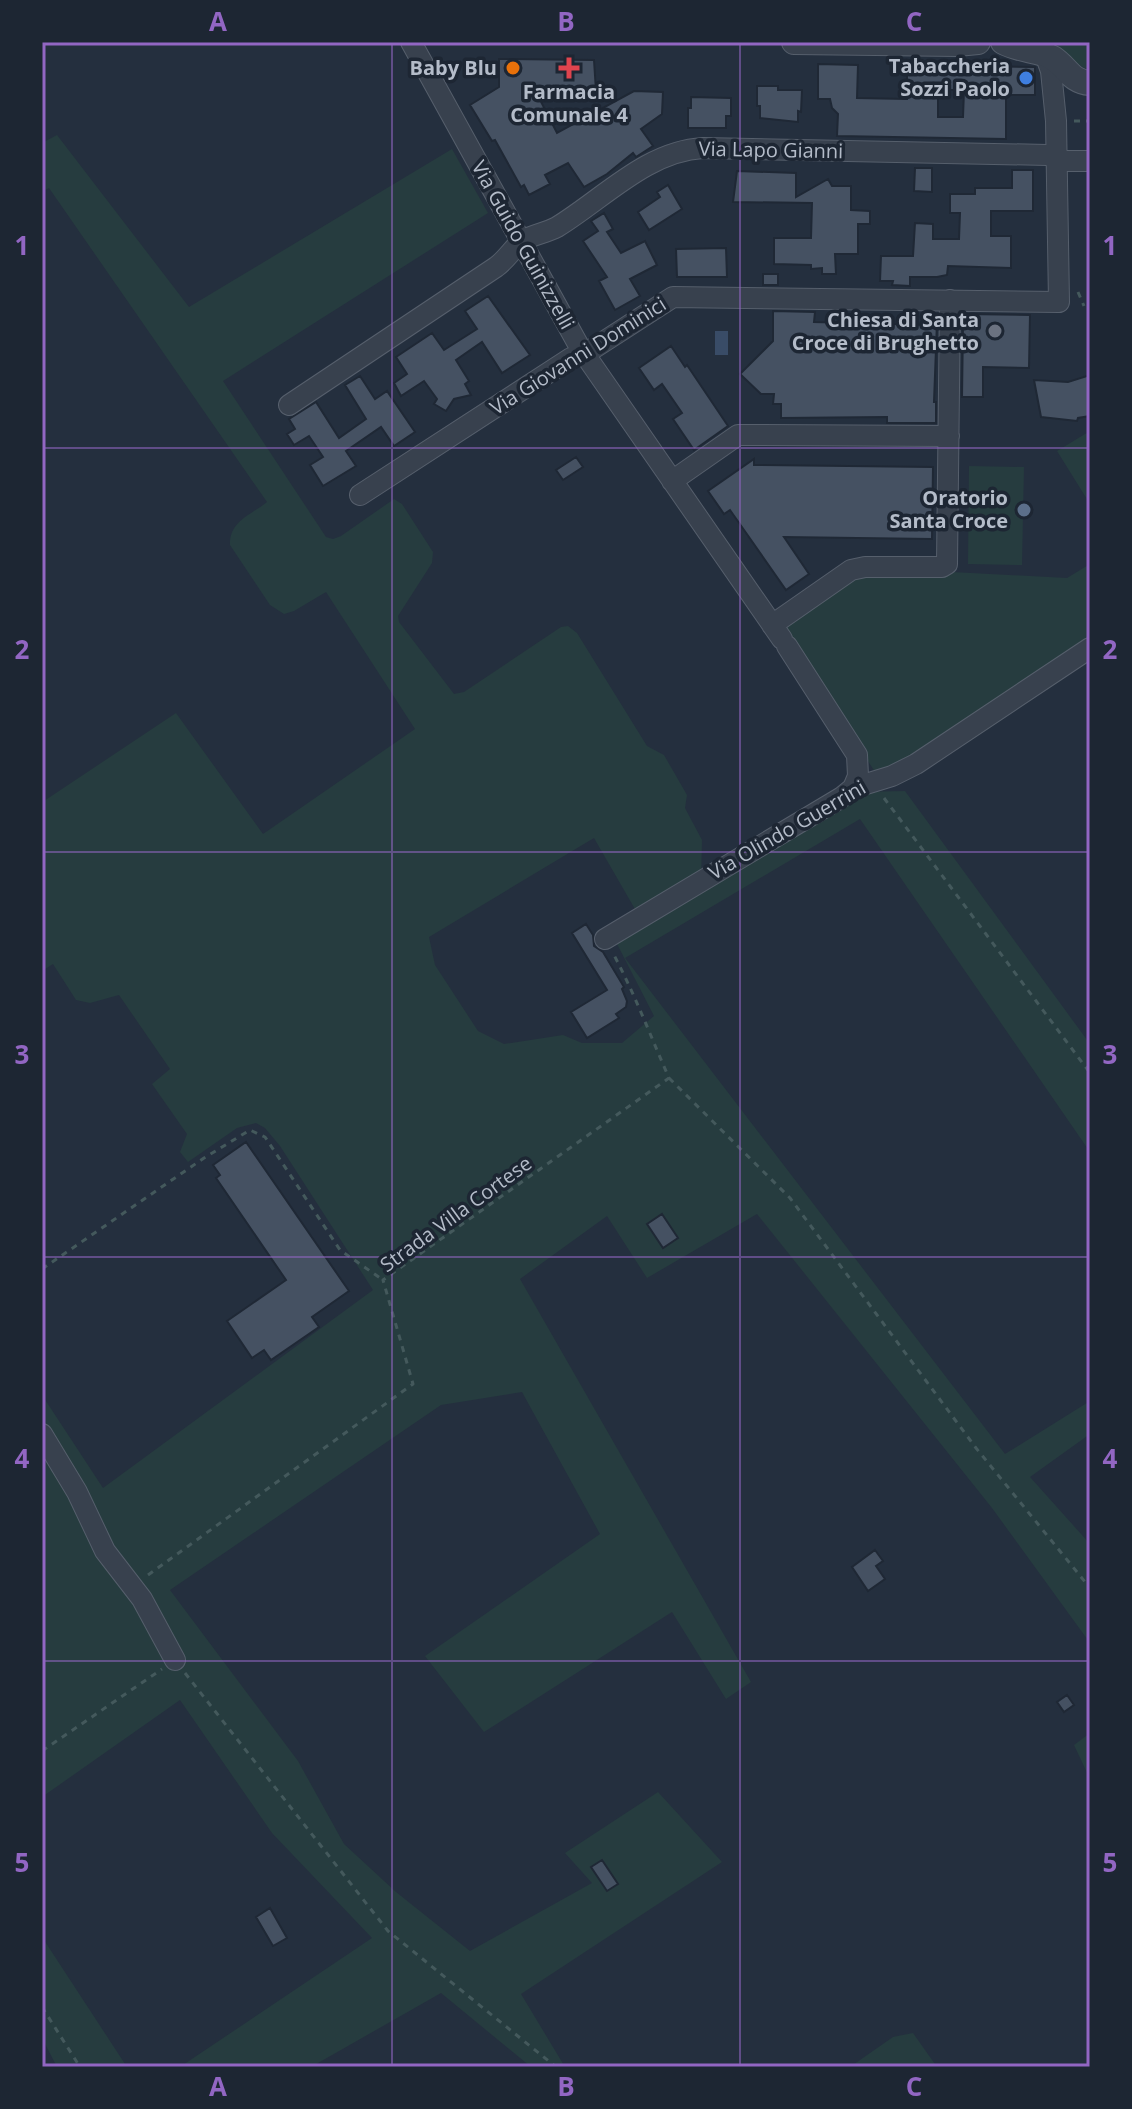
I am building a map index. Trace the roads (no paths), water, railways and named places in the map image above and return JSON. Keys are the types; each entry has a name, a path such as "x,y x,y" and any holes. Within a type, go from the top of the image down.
{"street":[{"name":"Via Guido Guinizzelli","path":"411,42 583,352 780,637 857,755 858,776 862,784"},
{"path":"794,42 978,42"},
{"path":"1007,43 1045,54 1085,85 1066,95 1057,158"},
{"path":"1045,54 1062,121"},
{"name":"Via Lapo Gianni","path":"289,405 496,267 521,242 554,229 663,157 690,149 1047,155 1066,161 1090,161"},
{"name":"Via Giovanni Dominici","path":"360,495 666,299 676,296 1059,302 1057,158"},
{"path":"780,637 851,570 865,567 940,567 947,564 950,300"},
{"path":"672,481 738,435 949,436"},
{"name":"Via Olindo Guerrini","path":"605,939 862,784 892,776 916,764 1090,648"},
{"path":"42,1434 68,1475 105,1551 148,1609 175,1660"}],"water":[{"path":"715,331 728,331 728,355 715,355"}],"place":[{"name":"Baby Blu","path":"513,68"},
{"name":"Farmacia Comunale 4","path":"569,68"},
{"name":"Tabaccheria Sozzi Paolo","path":"1026,78"},
{"name":"Chiesa di Santa Croce di Brughetto","path":"995,331"},
{"name":"Oratorio Santa Croce","path":"1024,510"}]}
